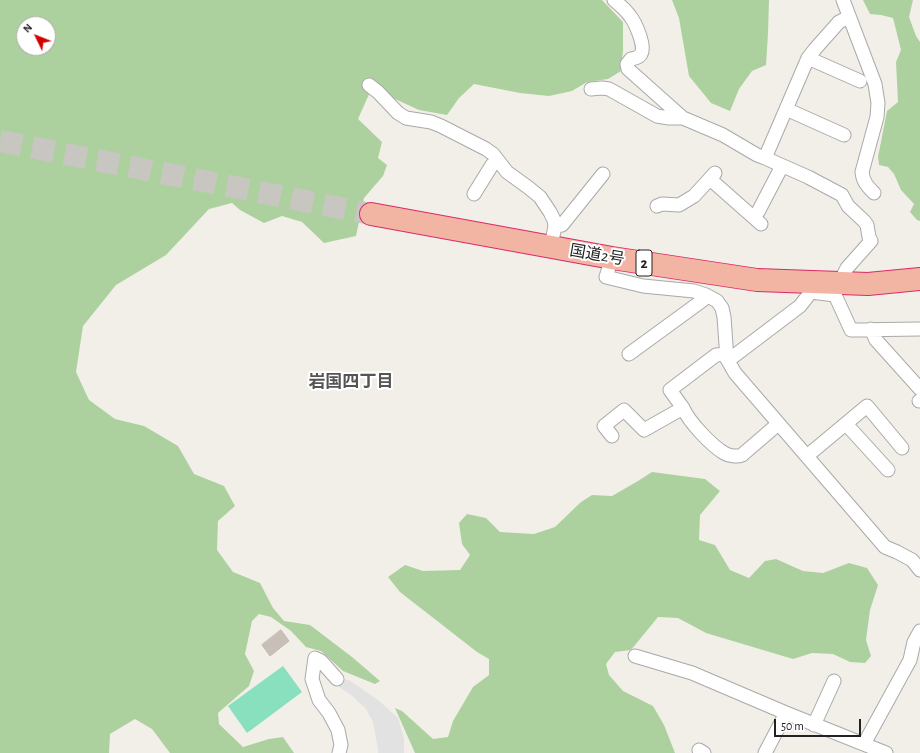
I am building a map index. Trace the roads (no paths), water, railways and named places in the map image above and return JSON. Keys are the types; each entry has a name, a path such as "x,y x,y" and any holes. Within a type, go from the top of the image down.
{"highway":[{"name":"国道2号","path":"371,214 553,236 612,258 812,287 842,283 868,284 920,279"}],"street":[{"path":"614,0 630,16 639,33 643,49 637,58 631,59 628,64 628,69 683,118 723,135 757,155 808,177 842,196 848,206 864,221 867,225 870,241 847,268 842,283"},
{"path":"844,0 875,84 878,103 877,117 862,172 862,178 874,193"},
{"path":"765,158 808,58 839,22 849,17"},
{"path":"808,58 860,81"},
{"path":"369,85 378,92 398,113 406,118 431,122 441,126 493,154 512,176 540,197 554,220 553,236"},
{"path":"591,89 609,89 657,116 683,118"},
{"path":"786,109 844,135"},
{"path":"474,194 492,166 498,161"},
{"path":"657,206 662,204 679,205 694,196 713,176 757,220 758,212 782,166"},
{"path":"553,236 603,174"},
{"path":"612,258 606,277 644,286 694,291 717,301 722,308 724,317 726,356 735,373 885,547 912,560 920,570"},
{"path":"778,424 742,455 737,457 725,454 706,438 687,416 670,390 716,356 734,356 800,306 812,287 835,295 851,330 920,329"},
{"path":"629,354 703,300 706,295"},
{"path":"871,329 876,340 920,397"},
{"path":"807,456 867,406 902,448"},
{"path":"612,436 604,426 624,410 644,430 683,408"},
{"path":"846,424 888,470"},
{"path":"864,744 910,660 914,642 920,631"},
{"path":"635,656 692,673 814,725 886,753"},
{"path":"337,679 321,661 315,658 312,679 319,700 329,713 338,730 341,745 339,753"},
{"path":"814,725 834,681"},
{"path":"764,753 786,713"}],"tunnel":[{"path":"0,141 371,214"}],"district":[{"name":"岩国四丁目","path":"351,382"}]}
